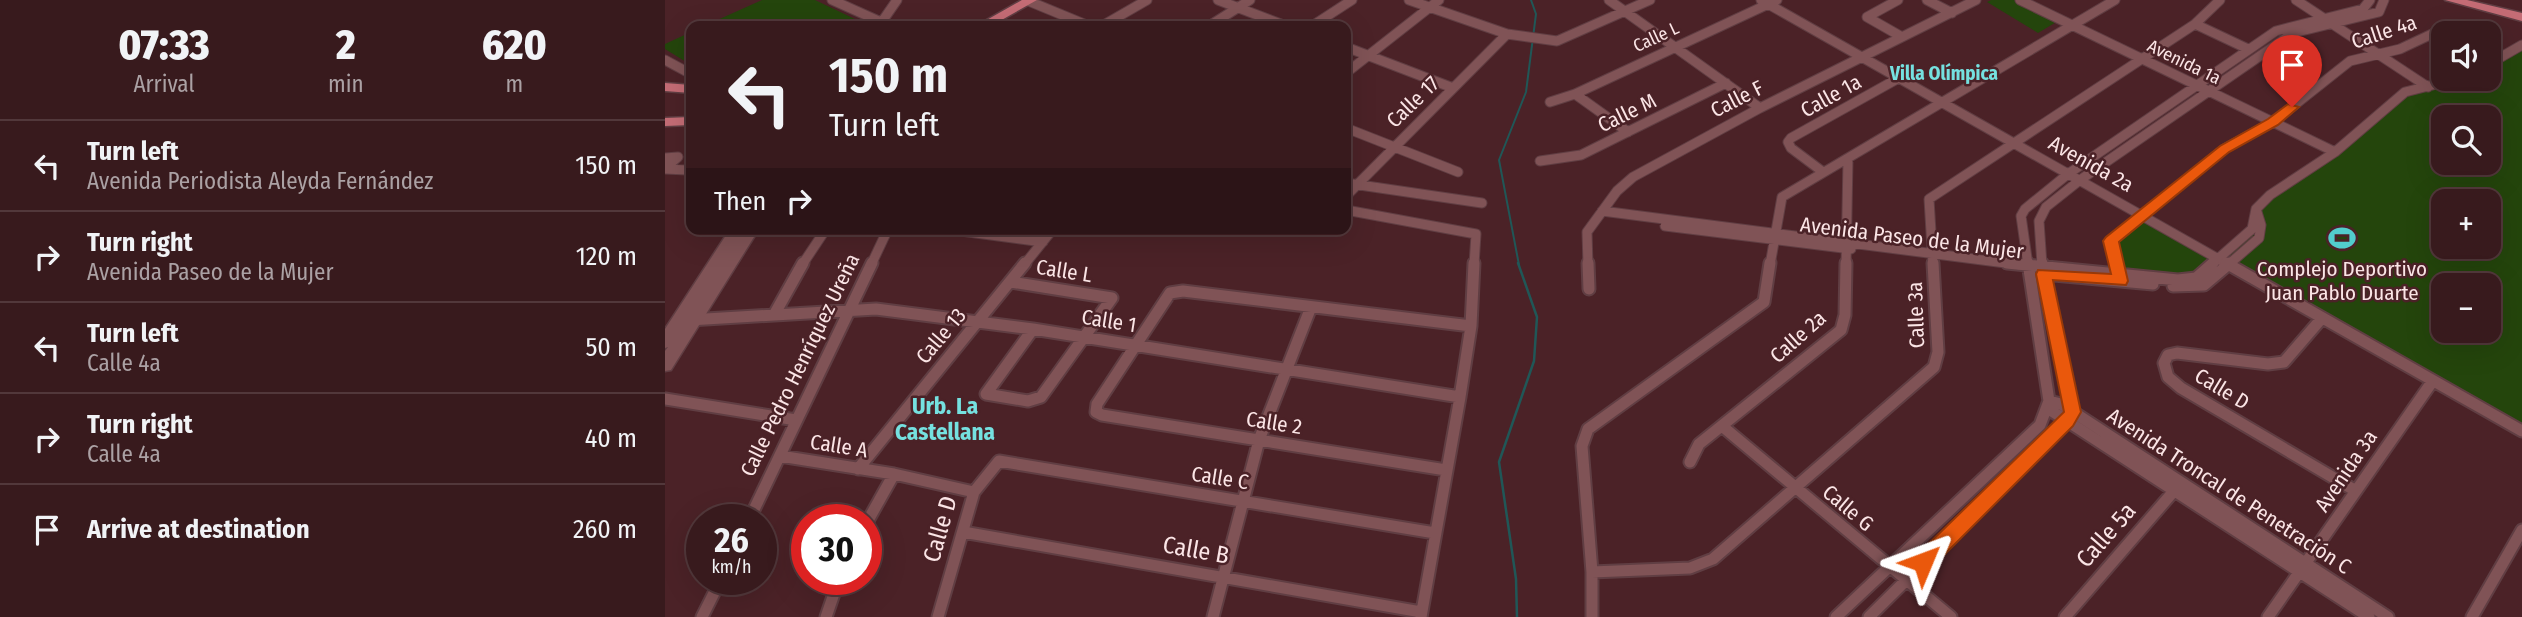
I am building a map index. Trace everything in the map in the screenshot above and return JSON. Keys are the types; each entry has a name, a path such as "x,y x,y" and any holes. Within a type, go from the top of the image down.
{"main road":[{"path":"991,21 1028,0"},
{"path":"2451,0 2522,15"},
{"path":"2473,0 2522,15"},
{"path":"665,87 686,89"},
{"path":"665,122 686,121"}],"street":[{"path":"832,0 874,21"},
{"path":"882,21 897,0"},
{"path":"1028,0 1077,21"},
{"path":"1111,21 1147,0"},
{"path":"1218,0 1273,21"},
{"path":"1217,21 1250,0"},
{"path":"1320,21 1352,0"},
{"path":"1409,0 1507,34 1557,41 1650,0"},
{"path":"1351,69 1439,0"},
{"path":"1609,0 1760,108"},
{"path":"1898,0 1867,17 1902,37"},
{"path":"1927,0 1952,13"},
{"name":"Calle F","path":"1589,289 1587,232 1617,191 1633,177 1760,108 1976,0"},
{"name":"Avenida 1a","path":"2020,0 2335,152"},
{"path":"1592,617 1592,572 1582,446 1588,429 1764,302 1775,236 1774,219 1782,197 2115,0"},
{"name":"Calle 3a","path":"1592,572 1690,568 1713,559 1934,367 1938,352 1929,199 2195,24 2220,0"},
{"path":"2297,0 2428,87"},
{"path":"1869,617 2070,417 2043,270 2041,214 2080,180 2293,33 2363,9 2370,0"},
{"path":"1836,617 2040,425 2048,405 2021,216 2030,203 2248,49 2281,29 2379,12 2384,0"},
{"name":"Calle L","path":"1549,102 1575,94 1769,1"},
{"name":"Avenida 2a","path":"1769,1 1897,79 2223,260 2522,431"},
{"path":"2195,24 2248,49"},
{"name":"Calle 17","path":"1351,183 1393,146 1507,34"},
{"name":"Calle 4a","path":"2120,277 2111,241 2224,149 2273,122 2350,61 2379,55 2431,34"},
{"path":"2501,57 2522,45"},
{"path":"1351,49 1453,88"},
{"path":"665,60 686,71"},
{"name":"Calle 1a","path":"1823,172 1798,155 1788,142 1897,79"},
{"name":"Calle M","path":"1540,161 1581,155 1726,83"},
{"name":"Avenida Paseo de la Mujer","path":"1599,214 2030,269 2120,277 2182,287 2204,285 2223,260 2259,238 2262,225 2256,209 2270,195 2335,152 2405,92 2431,86"},
{"path":"1575,94 1628,132"},
{"path":"1351,130 1458,172"},
{"path":"665,158 678,157 665,169"},
{"name":"Calle 2a","path":"1690,462 1699,444 1841,330 1845,315 1848,159"},
{"path":"665,169 686,170"},
{"path":"1351,184 1482,203"},
{"path":"1351,211 1476,234 1471,326 1421,615"},
{"path":"665,365 686,321 735,235"},
{"path":"665,342 686,321 748,235"},
{"path":"773,315 821,235"},
{"name":"Calle Pedro Henríquez Ureña","path":"757,504 886,235"},
{"path":"990,235 1042,242"},
{"name":"Calle 13","path":"858,469 1048,235"},
{"name":"Calle L","path":"1011,282 1112,298 1085,337"},
{"path":"1136,345 1170,293 1183,291 1471,326"},
{"path":"1213,617 1259,440 1311,306"},
{"name":"Calle 1","path":"686,321 876,309 1033,329 1460,397"},
{"name":"Calle D","path":"2322,318 2284,362 2268,364 2177,353 2168,355 2164,363 2168,377 2181,388 2356,491"},
{"path":"1033,329 986,394 1028,401 1041,397 1085,337"},
{"name":"Calle 2","path":"1136,345 1097,404 1096,412 1445,470"},
{"name":"Avenida 3a","path":"2268,617 2433,382"},
{"path":"665,400 796,420"},
{"name":"Avenida Troncal de Penetración C","path":"2048,405 2055,416 2070,417 2303,567 2388,617"},
{"name":"Calle G","path":"1722,426 1951,617"},
{"name":"Calle A","path":"780,456 894,474 974,492"},
{"name":"Calle D","path":"938,617 974,492 999,461"},
{"name":"Calle C","path":"999,461 1435,533"},
{"path":"877,504 894,474"},
{"name":"Calle 5a","path":"2065,617 2178,485"},
{"path":"2472,617 2522,530"},
{"name":"Calle B","path":"963,532 1421,615"},
{"name":"Avenida Troncal de Penetración C","path":"2303,567 2369,617"},
{"path":"702,617 712,595"},
{"path":"826,617 834,595"}],"green space":[{"path":"762,0 815,0 857,20 854,21 715,21"},
{"path":"2014,0 2058,21 2038,33 1987,2"},
{"path":"686,34 686,62 665,49 665,44"},
{"name":"Complejo Deportivo Juan Pablo Duarte","path":"2522,44 2522,430 2218,258 2252,230 2256,209 2315,167 2405,92 2431,85 2431,91 2501,91 2501,57"},
{"path":"2145,221 2210,258 2188,275 2122,269 2119,241"}],"waterway":[{"path":"1519,265 1499,160 1526,92 1536,14 1531,0"},
{"path":"1517,617 1516,579 1499,462 1534,361 1537,317 1518,263"}],"place":[{"name":"Complejo Deportivo Juan Pablo Duarte","path":"2342,238"}],"district":[{"name":"Villa Olímpica","path":"1944,73"},
{"name":"Urb. La Castellana","path":"945,419"}],"route":[{"path":"1923,562 2067,421 2073,412 2044,274 2120,281 2111,241 2224,149 2273,122 2292,107"}]}
